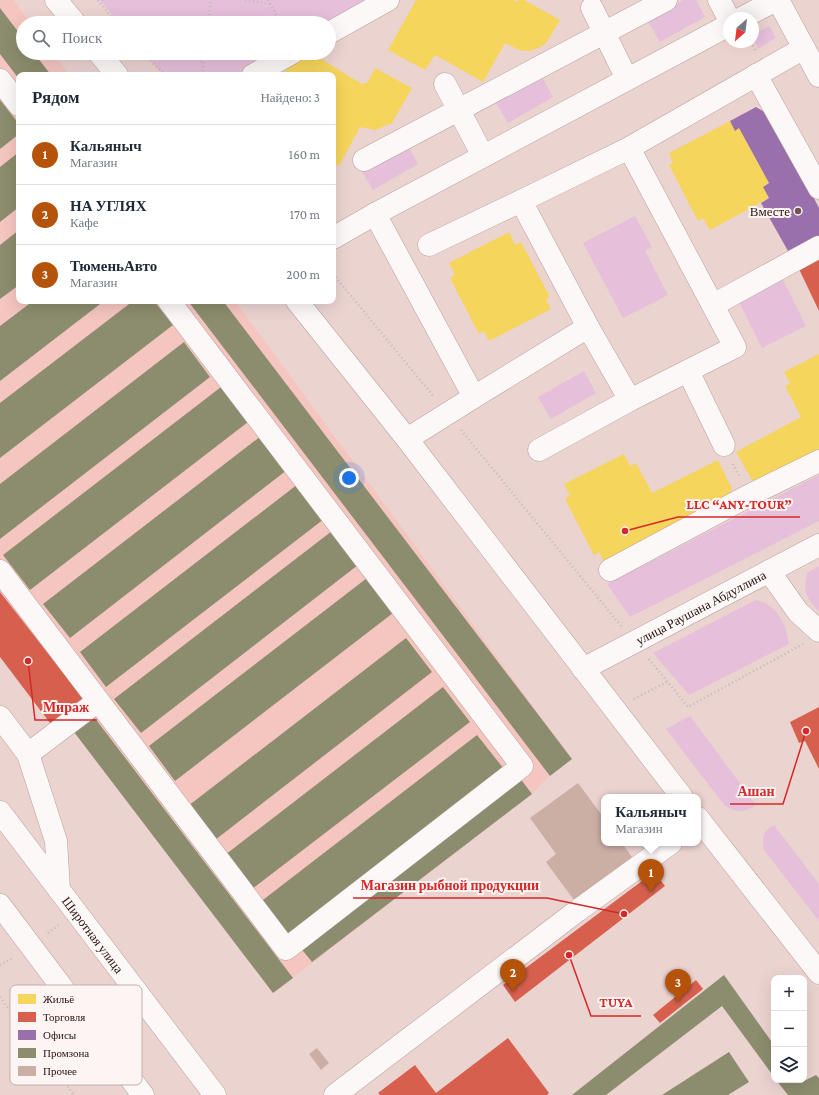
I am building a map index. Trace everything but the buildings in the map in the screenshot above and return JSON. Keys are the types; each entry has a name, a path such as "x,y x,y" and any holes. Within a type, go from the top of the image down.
{"street":[{"path":"56,0 69,16"},
{"path":"336,29 388,0"},
{"path":"364,160 666,0"},
{"path":"719,0 725,12"},
{"path":"754,12 777,0 819,76"},
{"path":"592,8 627,79"},
{"path":"336,236 723,28"},
{"path":"429,245 521,202 629,148 804,48"},
{"path":"105,60 115,72"},
{"path":"257,72 279,60"},
{"path":"756,76 819,188"},
{"path":"0,80 16,101"},
{"path":"445,84 483,156"},
{"path":"539,450 630,400 735,347 629,148"},
{"path":"521,202 588,327 630,400"},
{"path":"375,214 474,396"},
{"path":"713,305 819,247"},
{"path":"0,571 286,949 522,766 170,304"},
{"path":"299,304 406,439 680,794"},
{"path":"406,439 588,327"},
{"path":"688,371 724,445"},
{"path":"610,570 750,495 819,461"},
{"name":"улица Раушана Абдуллина","path":"583,669 819,545"},
{"path":"769,571 798,612 812,637"},
{"path":"28,754 98,701"},
{"path":"0,717 28,754 56,841 59,890"},
{"name":"Широтная улица","path":"0,812 132,985"},
{"path":"701,824 819,973"},
{"path":"334,1095 577,911 667,846"},
{"path":"0,905 60,985"},
{"name":"Широтная улица","path":"142,998 216,1095"},
{"path":"135,1085 143,1095"}],"path":[{"path":"98,0 106,0"},
{"path":"98,0 111,16"},
{"path":"209,16 211,0"},
{"path":"245,0 270,4"},
{"path":"268,0 277,16"},
{"path":"150,60 163,72"},
{"path":"200,60 204,63"},
{"path":"202,72 204,60"},
{"path":"336,278 688,707 812,637"},
{"path":"724,445 750,495"},
{"path":"0,997 10,1010"},
{"path":"66,1085 74,1095"}],"shaded area":[{"path":"0,0 14,0 25,16 16,16 16,60 58,60 67,72 16,72 16,304 237,304 572,759 550,775 532,794 273,993 74,732 86,702 0,592"},
{"path":"100,0 377,0 336,20 336,16 113,16"},
{"path":"683,0 696,0 705,17 660,42 647,20"},
{"path":"769,26 776,38 758,49 759,32"},
{"path":"151,60 274,60 254,72 161,72"},
{"path":"541,75 553,97 508,123 495,101"},
{"path":"406,142 418,164 373,190 360,168"},
{"path":"635,216 652,247 645,251 668,295 623,318 583,243"},
{"path":"783,280 806,326 762,348 739,302"},
{"path":"584,371 596,393 551,419 538,397"},
{"path":"819,475 819,521 630,617 607,584"},
{"path":"819,566 819,611 808,598 805,585 807,573"},
{"path":"756,600 770,606 780,616 789,644 689,695 653,653"},
{"path":"690,716 756,805 744,811 737,811 725,806 666,729"},
{"path":"774,825 819,884 819,921 764,850 764,835 767,830"}],"place":[{"name":"Вместе","path":"798,211"},
{"name":"LLC “ANY-TOUR”","path":"625,531"},
{"name":"Мираж","path":"28,661"},
{"name":"Ашан","path":"806,731"},
{"name":"Кальяныч","path":"651,892"},
{"name":"Магазин рыбной продукции","path":"624,914"},
{"name":"TUYA","path":"569,955"},
{"name":"НА УГЛЯХ","path":"513,992"},
{"name":"ТюменьАвто","path":"678,1002"}]}
